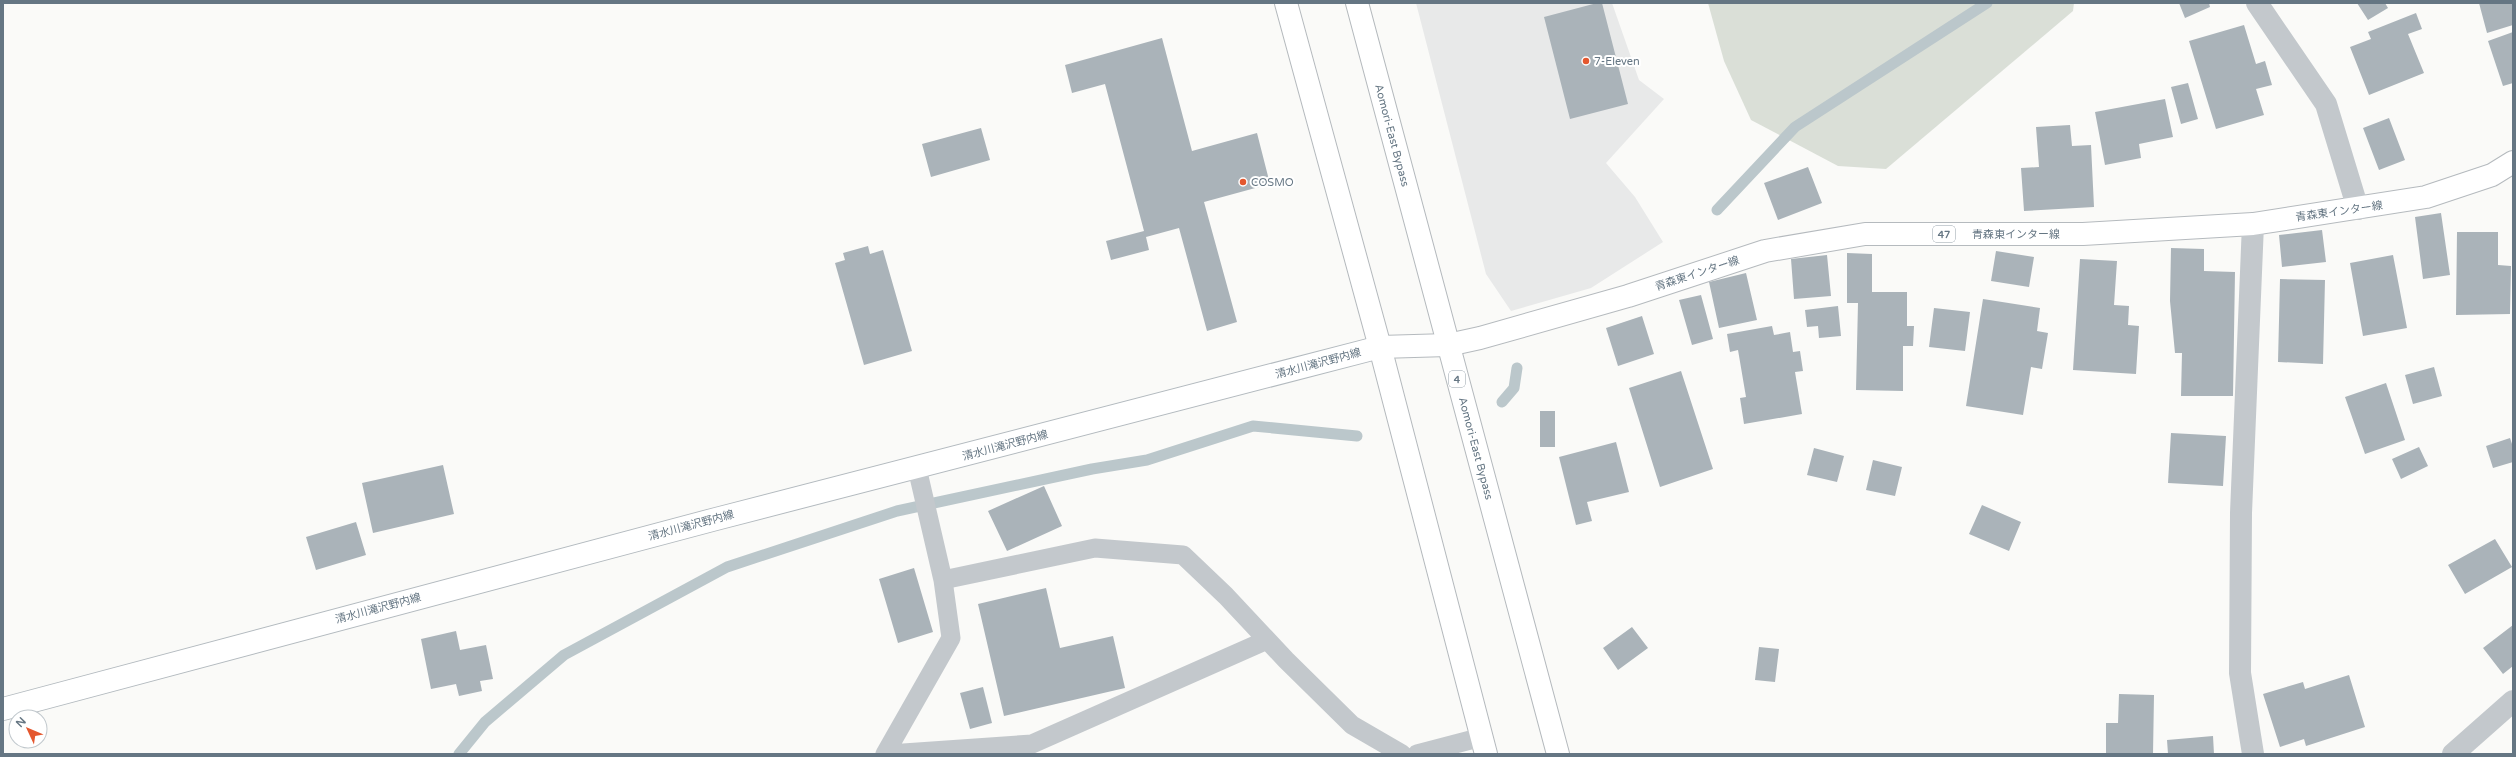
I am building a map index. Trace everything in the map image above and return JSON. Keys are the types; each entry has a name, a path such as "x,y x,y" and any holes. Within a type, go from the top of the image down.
{"main road":[{"path":"1286,3 1380,347 1484,746"},
{"name":"Aomori-East Bypass","path":"1357,3 1558,754"},
{"name":"青森東インター線","path":"1380,347 1448,345 1628,296 1765,251 1865,234 2083,234 2253,224 2358,209 2426,197 2492,175 2513,162"},
{"name":"清水川滝沢野内線","path":"3,709 701,523 1380,347"}],"street":[{"path":"2257,3 2326,104 2358,209"},
{"path":"2253,224 2241,513 2240,673 2253,754"},
{"path":"2453,754 2513,701"}],"lane":[{"path":"885,754 951,638 943,580 917,468"},
{"path":"943,580 1095,548 1183,556 1226,596 1267,640 1352,725 1402,754"},
{"path":"889,754 1032,744 1267,640"},
{"path":"1418,754 1484,746"}],"shaded area":[{"path":"1416,3 1612,3 1639,80 1664,99 1606,163 1635,197 1663,242 1591,288 1511,311 1486,274"},
{"path":"1708,3 2074,3 2073,11 1886,169 1838,166 1751,120 1724,61"}],"building":[{"name":"7-Eleven","path":"1602,3 1628,104 1570,119 1544,17"},
{"path":"2179,3 2209,3 2210,7 2185,18"},
{"path":"2357,3 2385,3 2388,8 2368,20"},
{"path":"2479,3 2513,3 2513,25 2487,33"},
{"path":"2416,13 2422,29 2408,34 2424,73 2369,95 2350,47 2371,39 2368,32"},
{"path":"2244,25 2256,64 2265,61 2272,85 2256,89 2264,115 2216,129 2189,41"},
{"path":"2513,32 2513,83 2503,86 2488,41"},
{"path":"1162,38 1192,151 1257,133 1270,184 1204,202 1237,322 1207,331 1179,228 1146,237 1149,250 1111,260 1106,241 1144,231 1105,84 1072,93 1065,65"},
{"path":"2188,83 2198,119 2181,124 2171,87"},
{"path":"2165,99 2173,137 2139,144 2141,158 2105,165 2095,112"},
{"path":"2389,118 2405,160 2379,170 2363,128"},
{"path":"2070,125 2072,146 2091,145 2094,207 2024,211 2021,168 2039,167 2036,127"},
{"path":"981,128 990,160 931,177 922,144"},
{"path":"1808,167 1822,203 1778,220 1764,183"},
{"path":"2441,213 2450,275 2423,279 2415,217"},
{"path":"2322,230 2326,262 2282,267 2279,235"},
{"path":"2457,232 2498,232 2498,265 2511,266 2510,314 2456,315"},
{"path":"868,246 870,254 883,250 912,351 864,365 835,263 845,260 843,253"},
{"path":"2171,248 2204,249 2204,271 2235,272 2233,396 2181,396 2182,353 2175,353 2170,301"},
{"path":"1996,251 2034,257 2029,287 1991,281"},
{"path":"1847,253 1872,254 1872,292 1907,292 1907,326 1914,326 1913,346 1903,346 1903,391 1856,390 1858,303 1847,303"},
{"path":"1827,255 1831,296 1794,299 1791,259"},
{"path":"2393,255 2407,328 2363,336 2350,263"},
{"path":"2080,259 2117,261 2114,305 2129,306 2128,325 2139,326 2136,374 2073,370"},
{"path":"1746,273 1757,320 1719,328 1709,282"},
{"path":"2280,279 2325,280 2323,364 2278,362"},
{"path":"1701,295 1713,339 1692,345 1679,300"},
{"path":"1983,299 2040,308 2037,331 2048,333 2042,369 2031,367 2023,415 1966,406"},
{"path":"1838,306 1841,336 1819,338 1818,326 1807,327 1805,310"},
{"path":"1934,308 1970,312 1965,351 1929,347"},
{"path":"1642,316 1654,354 1618,366 1606,328"},
{"path":"1772,326 1774,335 1790,332 1793,352 1800,351 1803,371 1795,372 1802,414 1744,424 1740,398 1746,397 1738,350 1730,352 1727,334"},
{"path":"2434,367 2442,396 2413,404 2405,375"},
{"path":"1681,371 1713,469 1660,487 1629,388"},
{"path":"2386,383 2405,440 2365,454 2345,397"},
{"path":"1540,411 1555,411 1555,447 1540,447"},
{"path":"2171,433 2226,436 2223,486 2168,483"},
{"path":"2510,438 2513,447 2513,462 2493,468 2486,446"},
{"path":"1616,442 1629,492 1587,502 1592,521 1576,525 1559,457"},
{"path":"2419,447 2428,466 2401,479 2392,459"},
{"path":"1814,448 1844,456 1837,482 1807,475"},
{"path":"1873,460 1902,467 1895,496 1866,490"},
{"path":"443,465 454,514 373,533 362,483"},
{"path":"1044,486 1062,526 1007,551 988,511"},
{"path":"1982,505 2021,522 2009,551 1969,534"},
{"path":"356,522 366,555 316,570 306,537"},
{"path":"2495,539 2512,567 2465,594 2448,565"},
{"path":"914,568 933,632 898,643 879,579"},
{"path":"1046,588 1060,648 1113,636 1125,688 1004,716 978,604"},
{"path":"2513,625 2513,666 2503,674 2483,648"},
{"path":"1632,627 1648,648 1618,670 1603,648"},
{"path":"456,631 460,650 486,645 493,679 480,681 482,691 459,696 456,684 431,689 421,639"},
{"path":"1759,647 1779,649 1775,682 1755,680"},
{"path":"2349,675 2365,727 2306,746 2304,739 2280,747 2263,694 2303,682 2305,689"},
{"path":"983,687 992,723 970,729 960,693"},
{"path":"2119,694 2154,695 2153,754 2106,754 2106,723 2118,723"},
{"path":"2213,736 2214,754 2168,754 2167,740"}],"waterway":[{"path":"1717,210 1795,127 1987,3"},
{"path":"1502,402 1514,388 1517,368"},
{"path":"459,754 485,722 564,655 727,567 897,511 1092,469 1147,460 1253,426 1357,436"}],"place":[{"name":"7-Eleven","path":"1586,61"},
{"name":"COSMO","path":"1243,182"}]}
